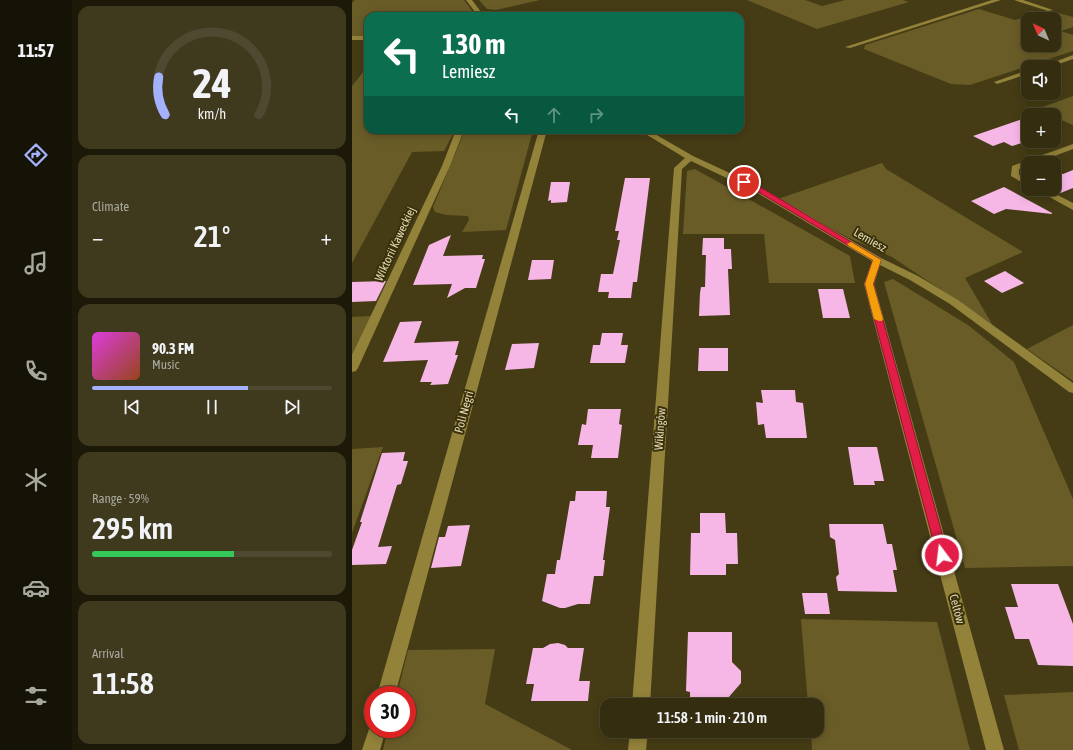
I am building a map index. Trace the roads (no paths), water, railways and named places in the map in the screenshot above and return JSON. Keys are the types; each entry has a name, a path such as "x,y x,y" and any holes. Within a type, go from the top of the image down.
{"street":[{"path":"469,0 478,12"},
{"path":"848,47 998,0"},
{"path":"1017,0 1050,10"},
{"path":"352,38 364,38"},
{"path":"1061,61 1073,57"},
{"path":"997,82 1021,74"},
{"name":"Wiktorii Kaweckiej","path":"352,368 446,166 458,134"},
{"name":"Poli Negri","path":"389,686 542,134"},
{"name":"Lemiesz","path":"650,134 690,158 757,189 877,260 914,278 954,302 1073,389"},
{"path":"1047,156 1073,146"},
{"name":"Wikingów","path":"641,698 678,168 690,158"},
{"path":"1021,166 1015,168 1015,176 1021,179"},
{"path":"1052,196 1073,207"},
{"name":"Celtów","path":"877,260 869,284 995,750"},
{"path":"371,750 374,738"},
{"path":"638,750 639,738"}]}
